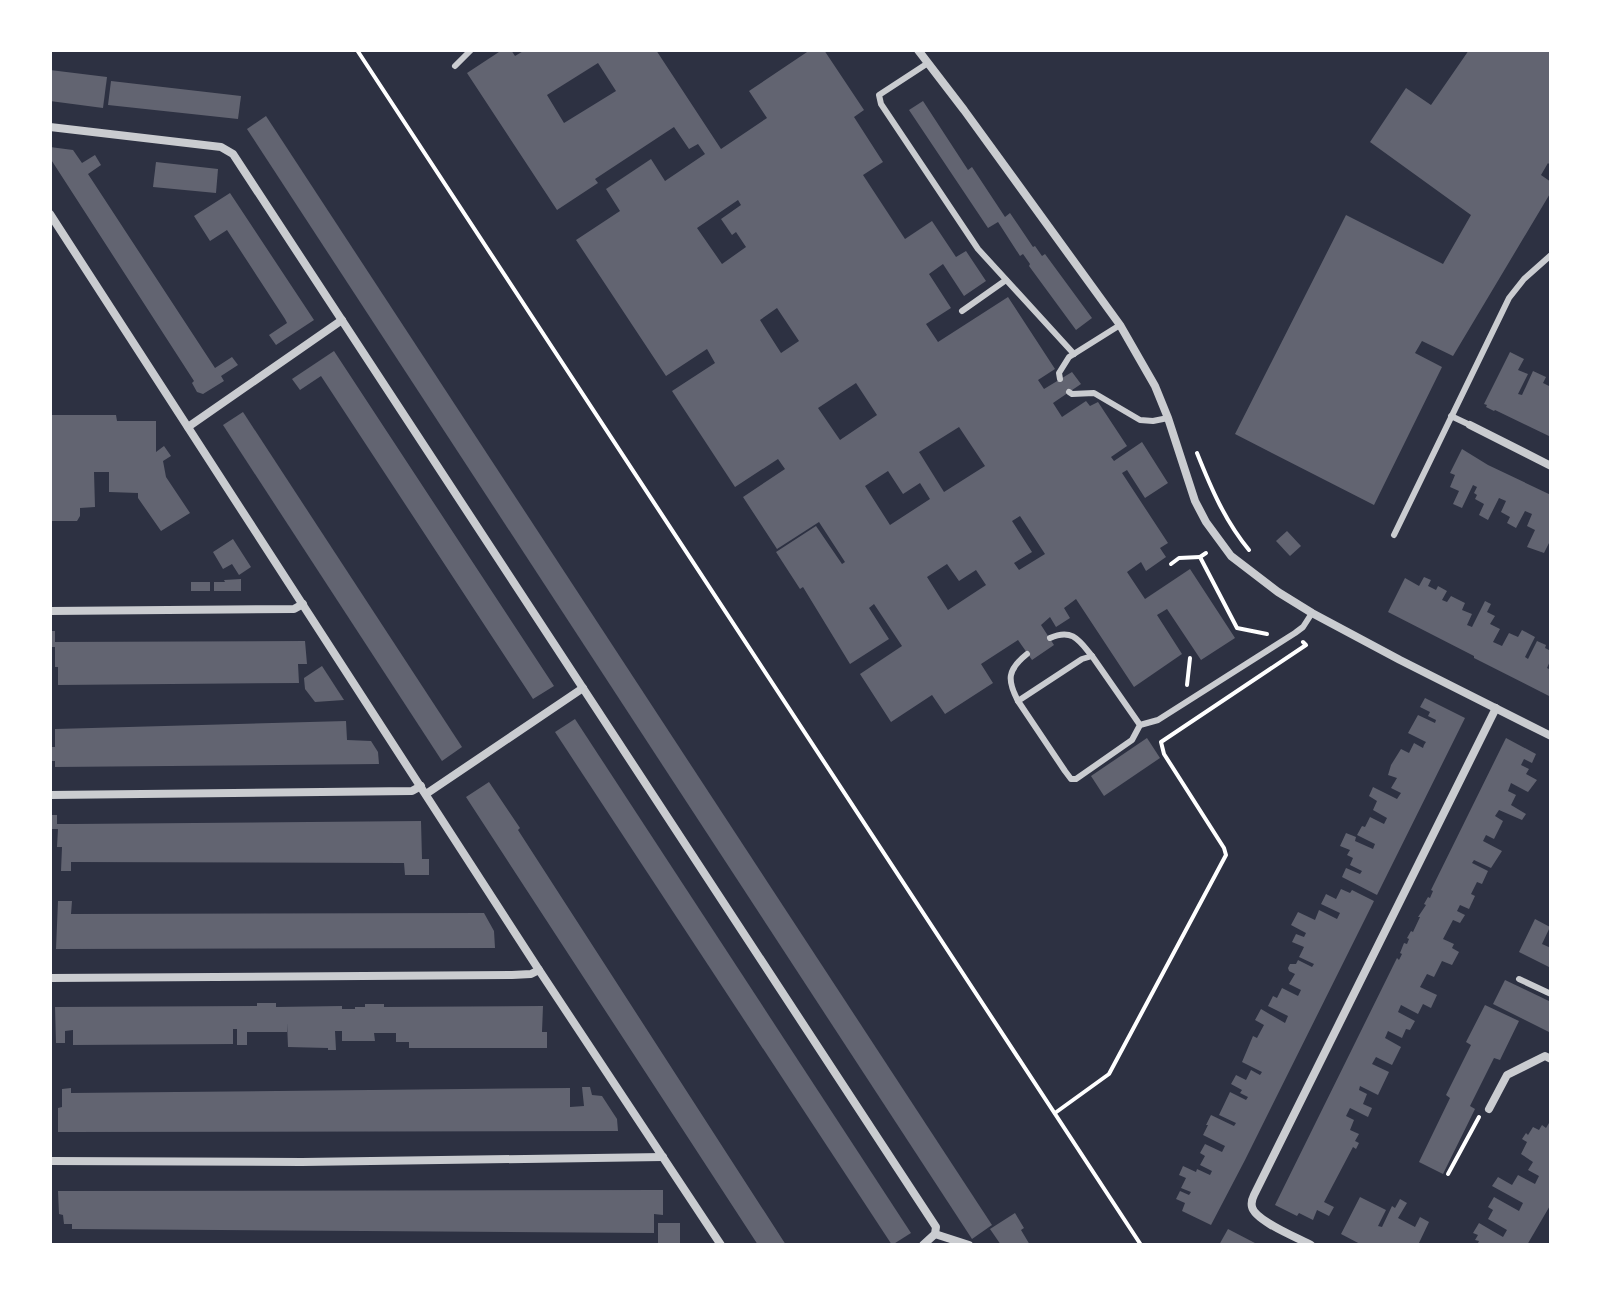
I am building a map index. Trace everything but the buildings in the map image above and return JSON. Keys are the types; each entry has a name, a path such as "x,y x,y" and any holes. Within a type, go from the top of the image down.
{"street":[{"path":"918,50 1120,325 1155,386 1195,501 1217,540 1231,556 1250,573 1312,613 1551,736"},
{"path":"50,127 221,147 231,152 936,1227 935,1234 923,1245"},
{"path":"50,214 539,970 721,1245"},
{"path":"188,427 342,320"},
{"path":"1470,425 1551,466"},
{"path":"50,611 294,609 303,604"},
{"path":"50,795 424,790 583,688"},
{"path":"1311,1245 1260,1218 1252,1210 1251,1203 1496,708"},
{"path":"50,978 512,975 531,974 539,970"},
{"path":"1489,1109 1507,1075 1545,1056 1551,1059"},
{"path":"50,1161 317,1162 663,1157"},
{"path":"935,1234 969,1245"}],"lane":[{"path":"455,66 471,50"},
{"path":"928,63 879,95 881,104 978,249 1074,354"},
{"path":"1394,535 1509,298 1524,279 1551,255"},
{"path":"962,311 1006,280"},
{"path":"1060,379 1059,373 1069,357 1120,325"},
{"path":"1069,392 1094,393 1140,420 1168,418"},
{"path":"1451,416 1470,425"},
{"path":"1027,654 1015,665 1010,676 1010,687 1071,779 1076,779 1132,740 1140,725 1158,720 1295,633 1312,613"},
{"path":"1050,638 1064,634 1076,637 1140,725"},
{"path":"1018,701 1082,659 1092,656"},
{"path":"1519,979 1551,994"}],"path":[{"path":"357,50 1141,1245"},
{"path":"1171,564 1179,558 1200,557 1206,553"},
{"path":"1200,557 1237,628 1269,635"},
{"path":"1055,1113 1109,1074 1226,855 1164,754 1161,742 1296,652"},
{"path":"1186,688 1190,658"},
{"path":"1448,1174 1482,1112 1489,1109"}]}
